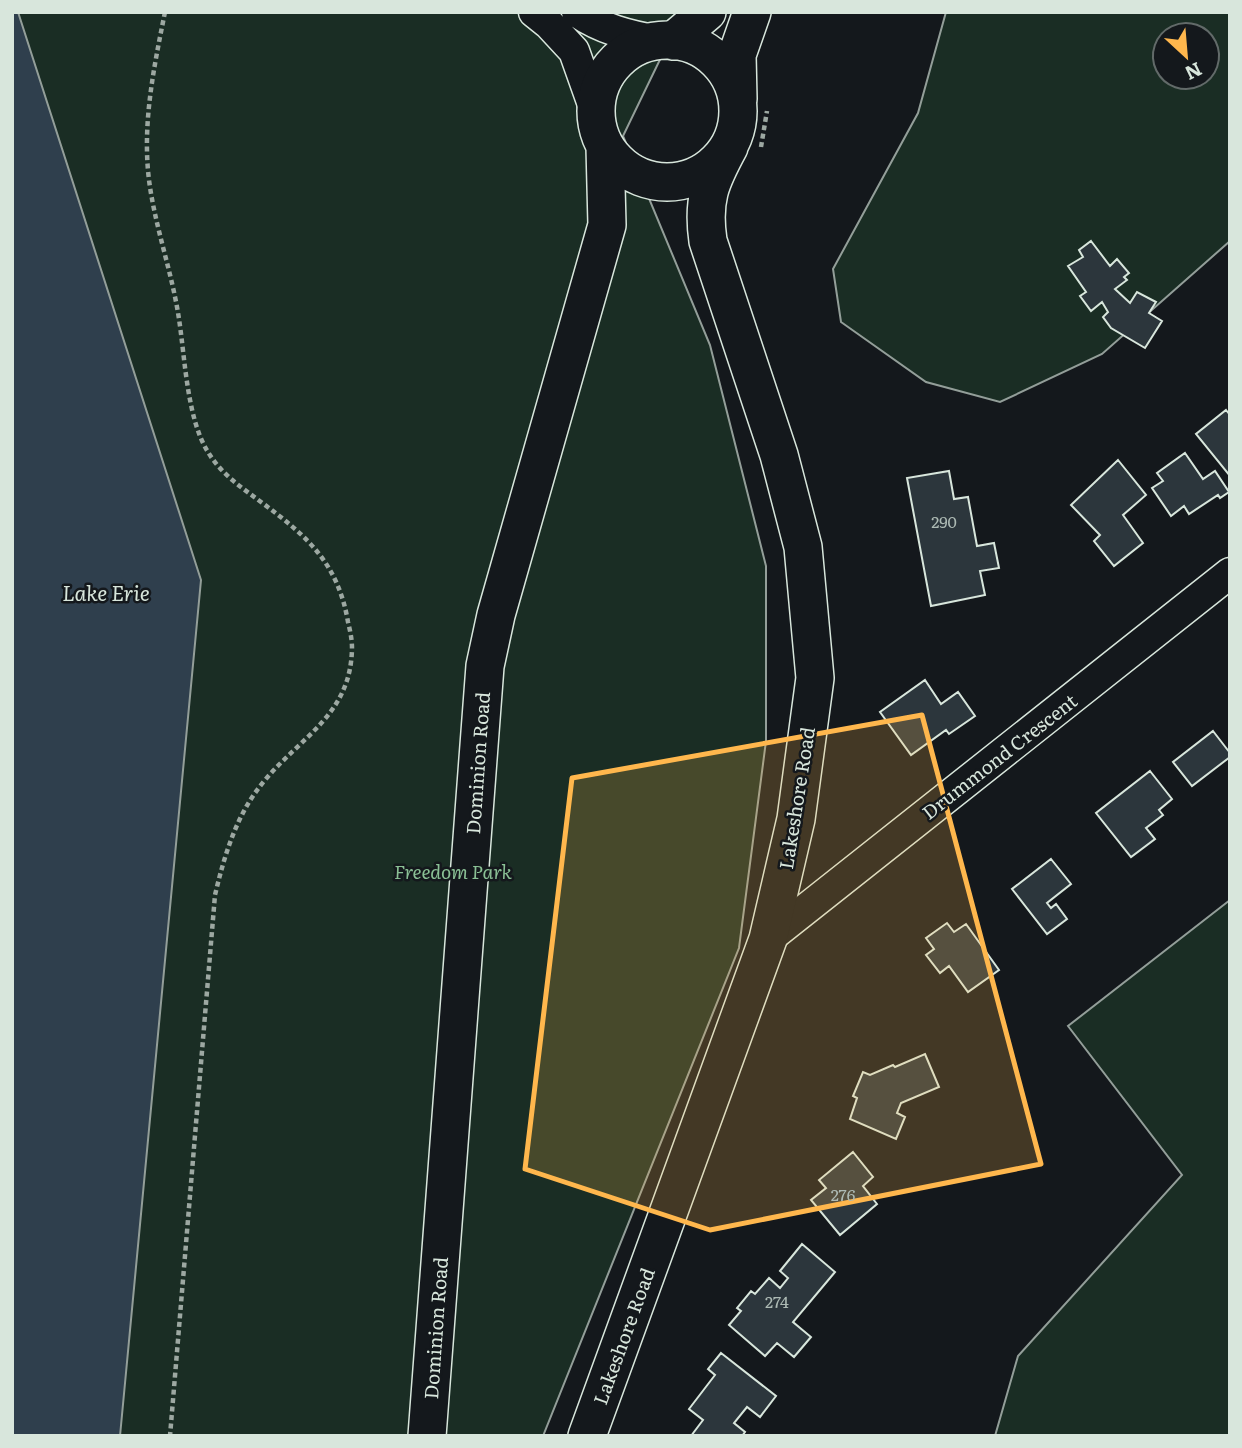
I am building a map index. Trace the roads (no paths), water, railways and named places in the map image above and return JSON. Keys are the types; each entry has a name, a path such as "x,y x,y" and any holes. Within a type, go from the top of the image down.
{"main road":[{"path":"666,41 707,12"},
{"path":"738,111 735,90 726,71 712,56 694,46 666,41 639,46 621,57 607,73 598,93 601,130 620,165 640,177 660,182 680,181 699,175 716,163 729,147 736,129 738,111 737,55 752,12"},
{"name":"Dominion Road","path":"427,1436 485,666 496,615 607,225 601,130"},
{"name":"Lakeshore Road","path":"587,1436 768,939 796,819 815,678 803,547 779,455 708,241 705,223 711,181 729,147"}],"street":[{"path":"534,12 574,51 601,130"},
{"path":"576,12 591,22 626,36 666,41"},
{"name":"Drummond Crescent","path":"768,939 1230,573"}],"water":[{"name":"Lake Erie","path":"12,12 18,12 201,580 120,1436 12,1436"}],"park label":[{"name":"Freedom Park","path":"453,871"}]}
